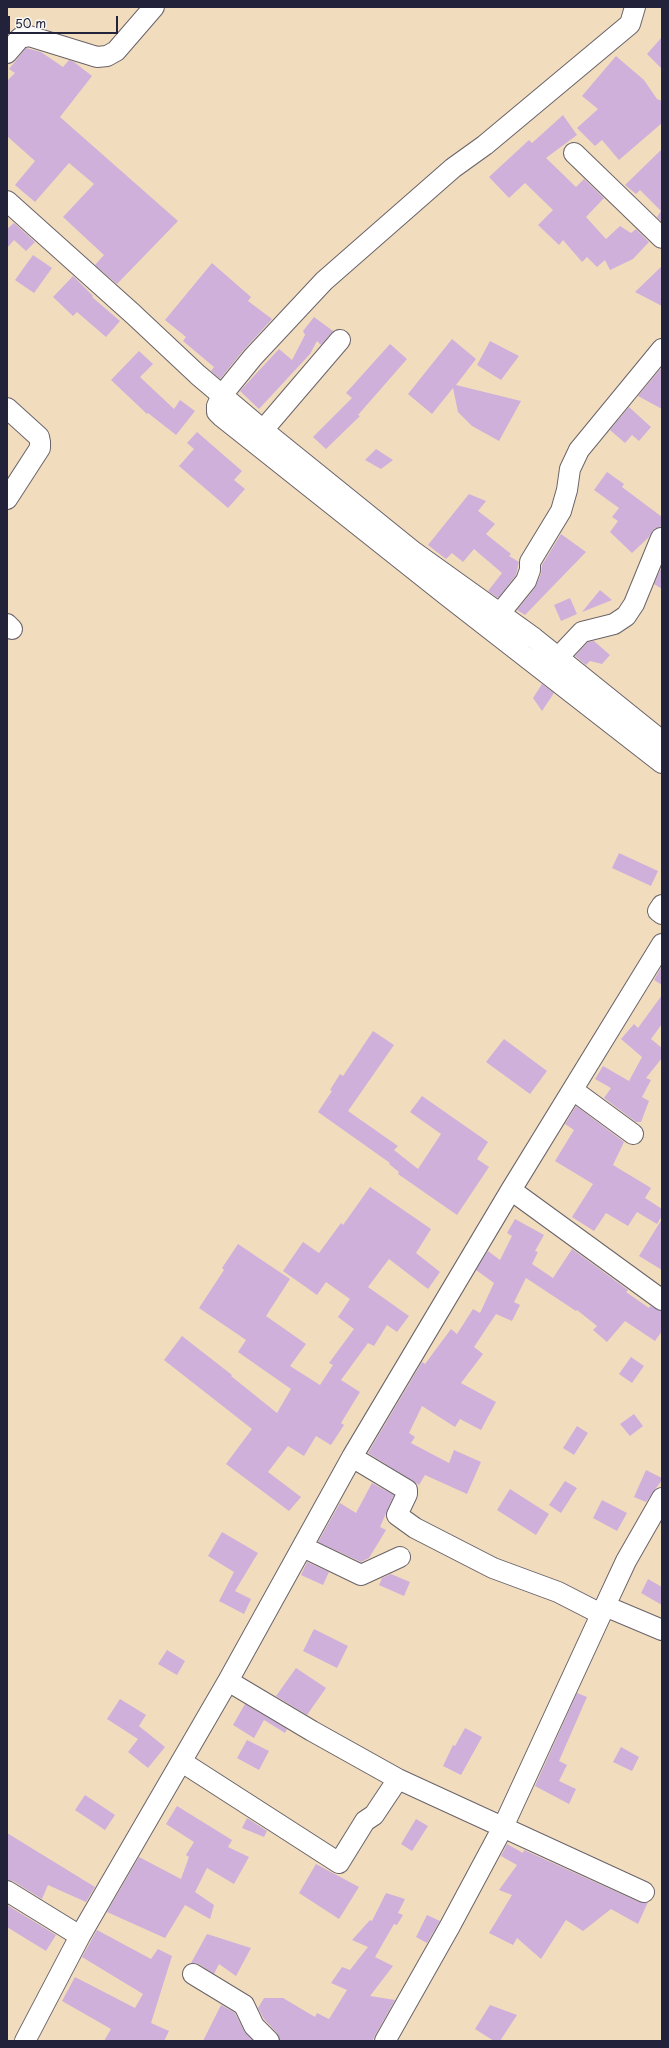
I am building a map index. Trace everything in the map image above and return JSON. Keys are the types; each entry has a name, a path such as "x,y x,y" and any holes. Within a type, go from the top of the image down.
{"street":[{"path":"7,53 20,38 28,36 97,57 107,56 116,51 154,7"},
{"path":"635,7 630,24 485,145 453,168 324,281 253,357 222,395 217,406 217,412 493,621 662,741"},
{"path":"574,153 662,238"},
{"path":"7,201 198,375 263,430 414,552 493,621"},
{"path":"263,430 340,340"},
{"path":"493,621 526,581 530,570 530,562 561,511 567,490 570,469 579,450 662,349"},
{"path":"7,408 39,437 40,448 7,499"},
{"path":"552,664 582,632 614,624 626,616 634,604 661,538"},
{"path":"552,664 662,763"},
{"path":"662,905 658,912 662,914"},
{"path":"25,2041 80,1936 228,1681 352,1457 511,1190 662,944"},
{"path":"572,1090 633,1134"},
{"path":"511,1190 662,1300"},
{"path":"352,1457 407,1490 407,1494 397,1515 415,1528 493,1568 603,1610 662,1630"},
{"path":"386,2041 450,1926 503,1826 626,1562 662,1498"},
{"path":"304,1546 361,1574 400,1557"},
{"path":"228,1681 312,1732 398,1779 644,1892"},
{"path":"182,1762 339,1863 365,1821 374,1815 398,1779"},
{"path":"7,1891 80,1936"},
{"path":"193,1974 244,2005 254,2026 269,2041"}],"building":[{"path":"662,37 662,69 647,54"},
{"path":"26,48 41,52 63,67 69,60 74,62 92,76 60,117 178,221 117,284 95,265 104,255 63,217 94,184 69,163 35,202 15,185 35,161 7,136 7,81 15,73 9,69"},
{"path":"616,56 644,80 657,99 662,101 662,123 619,160 602,140 595,146 577,128 598,109 582,96"},
{"path":"563,115 577,135 546,158 576,187 584,179 604,198 586,217 606,239 620,226 631,233 636,229 649,242 633,259 610,270 605,260 597,267 587,257 582,262 563,240 559,245 538,225 553,210 525,183 509,198 489,177 529,140 532,143"},
{"path":"662,149 662,222 657,217 661,211 640,190 636,194 625,185"},
{"path":"14,223 35,242 26,251 14,240 7,248 7,229"},
{"path":"33,255 52,268 34,293 15,280"},
{"path":"212,263 251,297 248,301 272,319 220,379 211,371 214,367 183,341 186,337 165,320"},
{"path":"662,266 662,306 635,292"},
{"path":"73,276 93,296 92,297 120,321 106,337 77,312 73,316 53,297"},
{"path":"314,317 333,331 321,345 317,341 310,354 259,409 240,391 279,349 292,360 305,335 303,331"},
{"path":"452,339 476,359 456,385 521,401 499,441 472,426 458,412 453,388 432,414 408,394"},
{"path":"490,341 519,356 501,380 477,365"},
{"path":"390,344 407,359 358,415 360,416 326,449 313,437 352,398 346,393"},
{"path":"139,351 153,364 140,377 174,409 180,400 195,411 176,435 148,413 147,414 111,380"},
{"path":"662,367 662,409 638,396"},
{"path":"629,407 651,427 639,441 632,435 625,443 610,430"},
{"path":"197,432 242,471 234,480 245,489 228,508 179,466 194,449 187,443"},
{"path":"376,449 393,460 381,469 365,460"},
{"path":"607,472 624,484 622,487 662,517 662,526 654,529 648,538 632,553 610,532 618,521 612,517 619,508 594,490"},
{"path":"469,494 486,501 478,511 495,524 486,534 511,554 509,556 519,562 516,575 498,598 488,591 502,573 474,549 463,562 452,553 446,559 428,545"},
{"path":"561,534 586,552 525,615 517,610 535,588 541,574 542,565"},
{"path":"662,566 662,589 654,584"},
{"path":"600,590 612,600 582,612"},
{"path":"570,598 577,614 561,621 554,605"},
{"path":"594,641 610,655 602,664 590,661 586,665 575,656 588,642"},
{"path":"542,684 554,693 542,711 533,698"},
{"path":"619,853 658,871 651,886 612,868"},
{"path":"662,966 662,985 654,980"},
{"path":"662,995 662,1024 651,1039 662,1048 662,1058 646,1078 651,1080 642,1097 649,1101 641,1122 636,1122 604,1098 611,1088 595,1079 603,1066 629,1081 642,1057 621,1039 634,1024 638,1028"},
{"path":"373,1031 394,1045 348,1111 398,1146 394,1150 418,1169 441,1134 410,1112 422,1096 488,1142 477,1159 489,1167 457,1215 398,1174 399,1172 389,1164 390,1163 318,1112 332,1091 330,1090 340,1074 343,1076"},
{"path":"504,1039 547,1071 530,1094 486,1062"},
{"path":"576,1106 624,1142 613,1165 651,1188 645,1198 662,1209 662,1216 657,1224 637,1212 628,1226 606,1213 594,1231 572,1217 593,1184 555,1161 574,1130 565,1124"},
{"path":"370,1187 431,1229 416,1253 440,1272 428,1289 389,1259 368,1287 409,1316 397,1332 387,1325 374,1346 368,1343 341,1380 360,1392 341,1423 344,1425 331,1445 316,1436 304,1456 288,1446 268,1472 301,1497 289,1511 226,1464 252,1429 164,1360 182,1336 277,1413 291,1389 238,1352 246,1340 199,1308 224,1270 222,1268 238,1244 290,1279 266,1316 306,1344 290,1366 320,1385 333,1365 329,1363 354,1329 338,1317 350,1299 326,1282 317,1295 283,1271 303,1242 319,1253 341,1223 343,1225"},
{"path":"515,1219 544,1235 535,1251 538,1252 532,1264 553,1278 572,1249 628,1290 626,1292 649,1308 650,1306 662,1311 662,1331 655,1341 625,1321 607,1342 593,1330 597,1326 577,1310 576,1311 526,1278 514,1302 520,1305 512,1321 496,1314 474,1347 483,1354 461,1383 496,1402 481,1430 460,1419 455,1427 422,1406 409,1433 415,1437 411,1443 449,1463 454,1450 481,1462 467,1494 425,1475 419,1485 368,1453 422,1362 425,1364 451,1329 457,1334 473,1309 480,1313 494,1283 476,1270 488,1251 500,1260 512,1236 507,1233"},
{"path":"662,1219 662,1270 639,1256"},
{"path":"631,1357 644,1366 632,1383 619,1374"},
{"path":"634,1414 643,1426 630,1436 620,1424"},
{"path":"577,1426 588,1433 574,1455 563,1448"},
{"path":"646,1470 662,1478 662,1480 646,1502 634,1497"},
{"path":"565,1481 577,1488 561,1513 549,1505"},
{"path":"372,1483 394,1495 380,1527 386,1530 369,1558 361,1562 318,1542 340,1503 356,1513"},
{"path":"510,1489 549,1514 536,1535 497,1510"},
{"path":"602,1500 627,1513 617,1531 593,1518"},
{"path":"222,1532 258,1553 235,1591 251,1599 244,1614 219,1601 234,1572 208,1556"},
{"path":"307,1562 329,1572 323,1585 301,1575"},
{"path":"391,1574 410,1582 404,1596 379,1585 382,1578"},
{"path":"648,1579 662,1587 662,1605 641,1593"},
{"path":"314,1629 348,1646 337,1668 303,1651"},
{"path":"167,1650 185,1661 177,1675 158,1664"},
{"path":"296,1668 326,1688 307,1715 276,1696"},
{"path":"577,1693 587,1697 559,1761 567,1765 559,1781 576,1789 569,1804 535,1786"},
{"path":"120,1699 146,1715 139,1726 165,1747 148,1768 128,1752 138,1739 107,1719"},
{"path":"245,1704 287,1729 285,1733 264,1720 254,1738 233,1725"},
{"path":"465,1728 482,1737 461,1775 443,1766 453,1745 455,1746"},
{"path":"247,1740 269,1751 259,1770 237,1758"},
{"path":"621,1747 639,1757 632,1771 613,1762"},
{"path":"85,1795 115,1815 105,1830 75,1810"},
{"path":"177,1806 232,1840 228,1847 249,1857 234,1884 207,1868 195,1892 214,1905 210,1919 185,1905 165,1938 107,1912 139,1857 181,1879 189,1857 186,1855 194,1842 166,1824"},
{"path":"247,1818 267,1831 264,1837 242,1828"},
{"path":"416,1819 428,1826 412,1851 401,1844"},
{"path":"7,1833 95,1887 86,1902 48,1885 42,1899 13,1881 7,1880"},
{"path":"507,1844 523,1853 524,1850 639,1902 648,1902 638,1924 611,1909 583,1931 566,1920 541,1959 517,1938 513,1945 489,1933 512,1895 499,1890 517,1865 501,1856"},
{"path":"316,1864 359,1887 339,1919 299,1893"},
{"path":"386,1893 405,1899 398,1913 403,1915 397,1925 394,1924 375,1957 393,1966 370,1996 395,2000 372,2041 280,2041 277,2033 264,2019 258,2008 264,1998 283,1998 315,2017 317,2013 329,2019 347,1990 331,1983 342,1967 350,1970 368,1947 352,1940 370,1920 372,1921"},
{"path":"7,1905 56,1935 46,1951 7,1927"},
{"path":"427,1915 440,1921 427,1943 416,1937"},
{"path":"97,1930 151,1959 158,1949 172,1956 151,2023 169,2031 164,2041 104,2041 111,2029 62,2001 75,1977 135,2008 143,1994 82,1957"},
{"path":"207,1934 251,1948 236,1976 219,1964 214,1974 199,1964 191,1963"},
{"path":"221,2005 235,2013 244,2031 253,2041 203,2041"},
{"path":"490,2005 517,2015 500,2041 494,2041 475,2029"}]}
